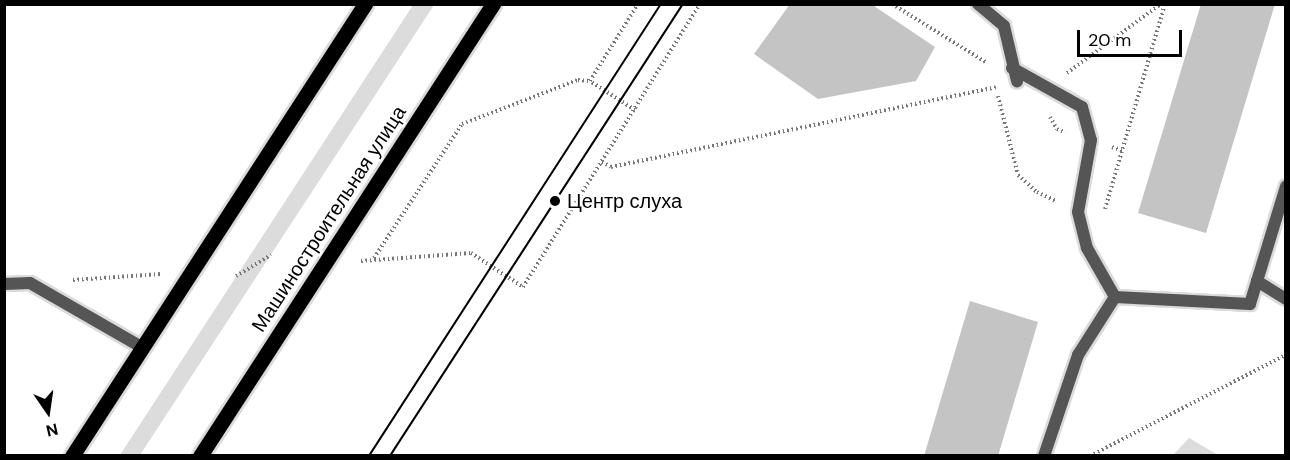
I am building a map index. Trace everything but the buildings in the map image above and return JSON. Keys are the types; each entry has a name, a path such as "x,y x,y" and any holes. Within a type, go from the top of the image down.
{"main road":[{"path":"72,456 365,4"},
{"name":"Машиностроительная улица","path":"200,456 493,4"}],"lane":[{"path":"978,4 1004,26 1012,68 1017,81"},
{"path":"1012,68 1082,107 1091,140 1078,212 1087,248 1114,297"},
{"path":"1114,297 1250,304 1286,186"},
{"path":"1257,281 1286,299"},
{"path":"5,284 30,283 143,348"},
{"path":"1044,456 1078,355 1114,297"}],"path":[{"path":"590,81 638,4"},
{"path":"361,261 374,258 471,253 523,287 700,4"},
{"path":"1047,87 1163,4"},
{"path":"1105,210 1163,4"},
{"path":"374,258 462,124 578,80 590,81 635,110"},
{"path":"602,162 610,167 1017,81"},
{"path":"995,87 1018,175 1037,192 1078,212"},
{"path":"236,276 271,255"},
{"path":"30,283 171,273"},
{"path":"1090,456 1286,355"}],"shaded area":[{"path":"413,5 434,5 140,455 120,455"},
{"path":"1189,438 1218,455 1173,455"}],"tram line":[{"path":"369,456 661,4"},
{"path":"390,456 683,4"}],"place":[{"name":"Центр слуха","path":"555,201"}]}
